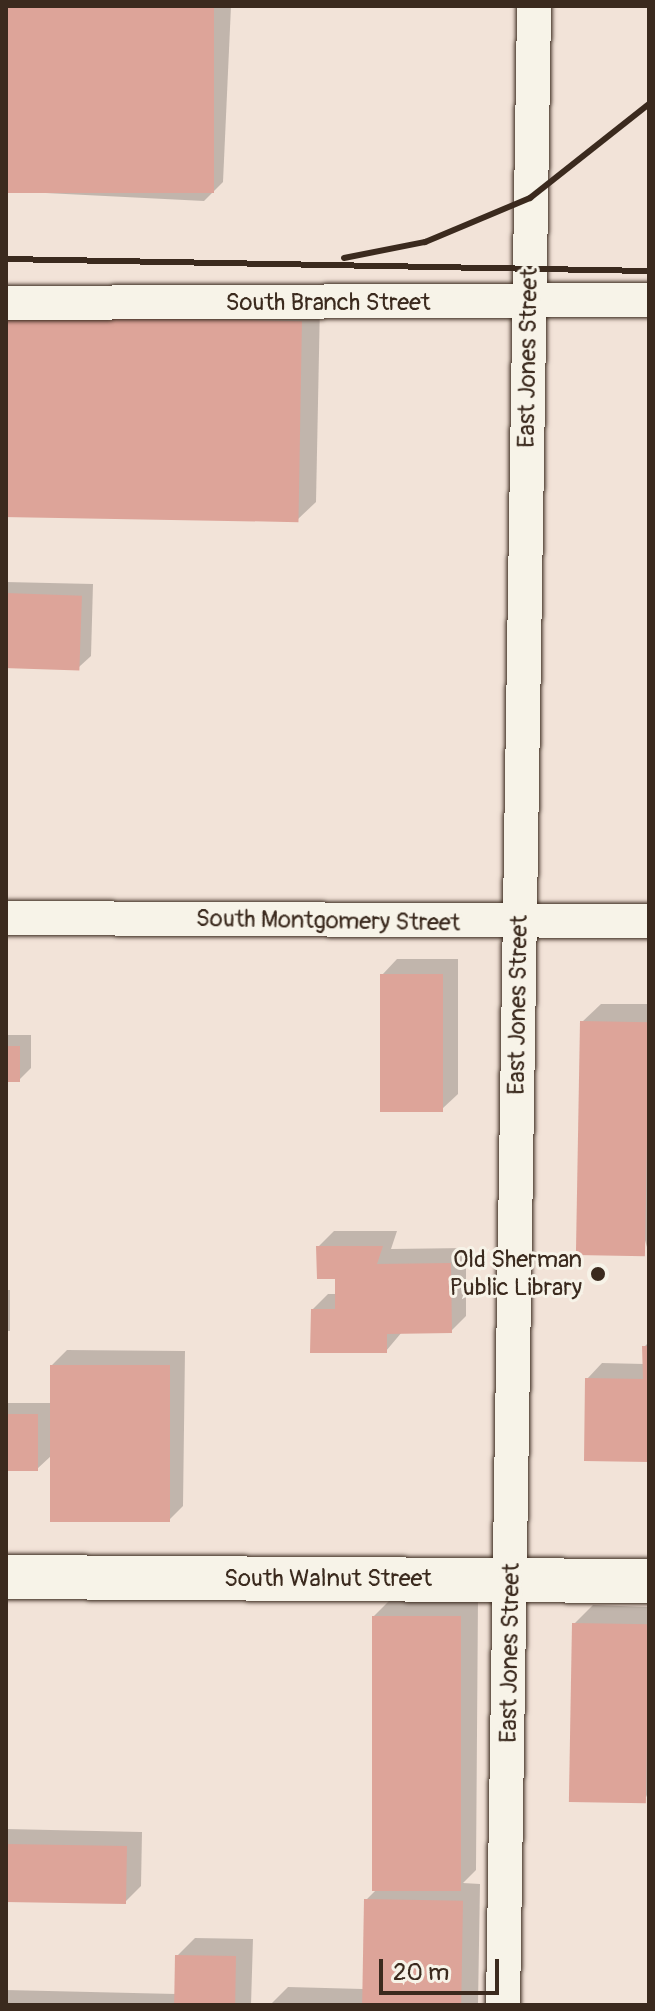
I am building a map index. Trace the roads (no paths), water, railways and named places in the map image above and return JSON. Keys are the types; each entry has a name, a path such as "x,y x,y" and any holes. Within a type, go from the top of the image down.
{"street":[{"name":"East Jones Street","path":"503,2005 534,6"},
{"name":"South Branch Street","path":"6,303 528,303 649,300"},
{"name":"South Montgomery Street","path":"6,918 519,923 649,921"},
{"name":"South Walnut Street","path":"6,1577 649,1581"}],"railway":[{"path":"344,258 425,242 530,198 649,104"},
{"path":"6,259 649,271"}],"place":[{"name":"Old Sherman Public Library","path":"598,1274"}]}
